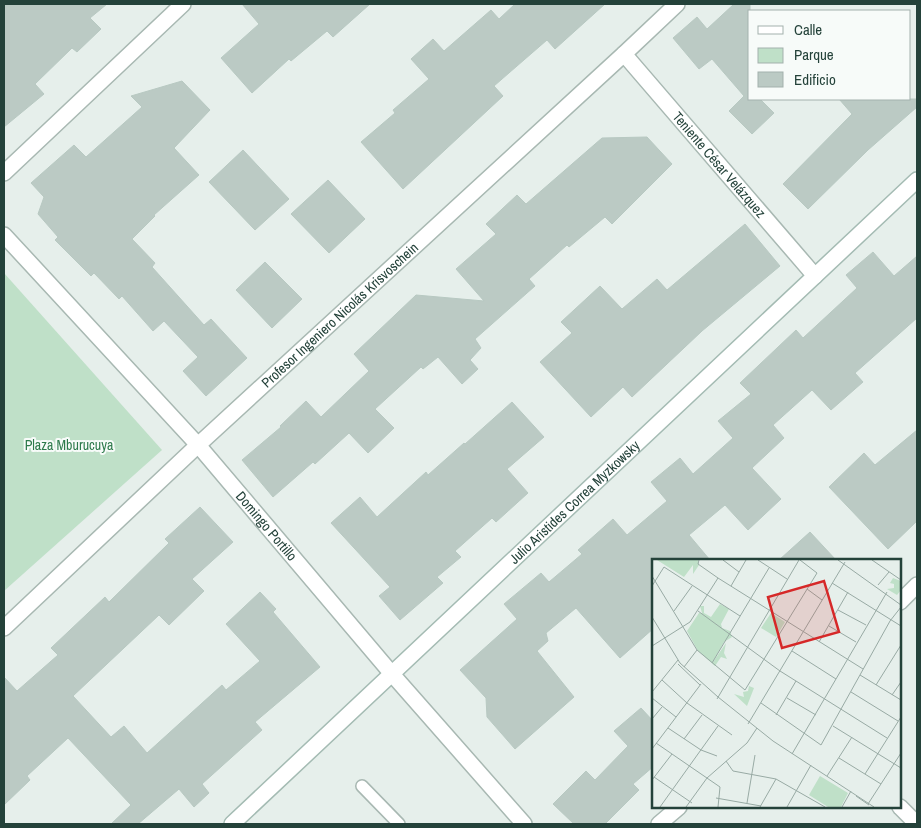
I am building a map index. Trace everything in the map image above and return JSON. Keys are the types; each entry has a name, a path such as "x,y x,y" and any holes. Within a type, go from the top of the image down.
{"street":[{"path":"4,173 183,4"},
{"name":"Profesor Ingeniero Nicolás Krisvoschein","path":"4,628 198,445 677,4"},
{"name":"Teniente César Velázquez","path":"624,54 815,276"},
{"name":"Julio Aristides Correa Myzkowsky","path":"232,824 917,180"},
{"name":"Domingo Portillo","path":"4,235 198,445 392,674 524,824"},
{"path":"901,601 917,584"},
{"path":"659,824 678,808"},
{"path":"901,808 916,824"}],"lane":[{"path":"362,786 399,824"}],"green space":[{"name":"Plaza Mburucuya","path":"4,273 162,450 4,591"}],"building":[{"path":"4,4 107,4 90,18 101,29 77,52 72,48 35,84 44,94 4,127"},
{"path":"242,4 370,4 333,37 327,31 291,61 289,59 252,93 221,58 259,24"},
{"path":"515,4 605,4 555,49 547,40 494,86 503,96 403,189 361,142 395,113 393,110 429,79 411,59 433,39 444,51 491,10 499,19"},
{"path":"734,4 750,4 750,10 748,10 748,100 761,100 774,113 752,134 729,111 744,96 712,59 699,69 673,38 697,17 707,29"},
{"path":"182,81 210,110 174,148 199,175 154,215 132,239 155,263 152,267 204,325 211,319 247,358 206,396 183,371 198,357 164,321 153,331 122,296 119,299 94,273 91,276 55,240 58,237 38,214 44,197 31,183 74,145 86,157 142,107 131,96"},
{"path":"917,99 917,107 868,150 808,209 783,184 852,114 840,100"},
{"path":"647,137 672,164 612,224 605,217 569,247 567,245 529,279 535,286 475,339 481,348 470,360 478,369 462,384 438,357 423,369 421,367 375,409 394,428 368,453 349,433 315,464 313,462 273,497 242,460 281,427 306,401 321,417 369,371 354,354 416,295 484,301 456,269 496,234 486,224 517,195 526,204 602,138"},
{"path":"243,150 289,199 255,230 209,182"},
{"path":"328,180 365,219 329,253 291,214"},
{"path":"745,224 780,266 702,331 632,397 623,387 591,417 540,362 572,333 561,322 600,286 622,309 657,279 667,290"},
{"path":"873,252 894,276 917,256 917,318 855,373 863,382 831,410 812,390 773,425 784,438 752,468 781,499 748,530 725,505 689,535 709,559 652,559 652,630 620,658 576,608 546,633 548,641 537,651 574,697 515,749 487,717 486,698 460,670 517,619 504,604 541,573 549,582 582,554 578,550 613,519 627,535 667,501 651,482 680,458 693,474 733,438 718,421 751,394 740,383 796,330 803,338 857,288 846,275"},
{"path":"265,262 302,299 272,328 236,290"},
{"path":"512,402 544,437 507,469 528,493 496,522 492,518 455,551 461,557 437,577 443,583 400,620 379,596 390,587 331,523 360,497 377,517 426,472 428,475"},
{"path":"917,430 917,521 888,549 829,487 864,453 875,465"},
{"path":"200,507 233,542 192,579 204,591 169,625 159,615 73,696 111,737 124,726 147,753 222,685 226,690 260,661 226,624 260,592 276,609 273,612 320,667 255,722 262,730 202,784 209,793 194,807 179,789 138,824 111,824 131,805 68,738 27,776 30,780 4,805 4,677 17,691 58,655 51,648 105,597 109,602 169,543 165,539"},
{"path":"810,532 835,559 780,559"},
{"path":"641,708 652,720 652,768 633,784 639,790 605,824 574,824 553,804 586,771 595,780 628,746 614,731"}]}
